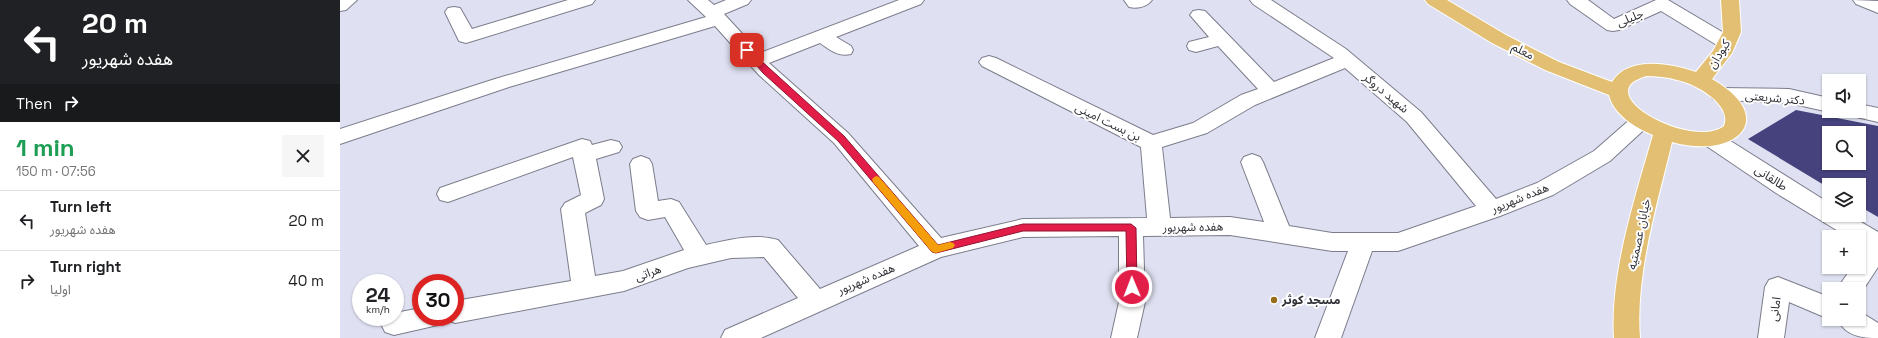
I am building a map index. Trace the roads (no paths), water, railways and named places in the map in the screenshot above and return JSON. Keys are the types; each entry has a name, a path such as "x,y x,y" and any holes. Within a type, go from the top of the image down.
{"main road":[{"name":"معلم","path":"1434,0 1499,39 1552,66 1618,91"},
{"name":"کبودان","path":"1700,81 1722,53 1732,32 1730,0"},
{"path":"1644,70 1674,73 1700,81 1720,94 1731,105 1737,117 1736,127 1727,135 1714,140 1681,138 1641,121 1629,111 1621,101 1618,91 1621,81 1630,74 1644,70"},
{"name":"خیابان عصمتیه","path":"1627,338 1625,312 1639,227 1664,132"}],"street":[{"path":"340,6 348,0"},
{"path":"454,12 466,37 586,0"},
{"path":"340,137 742,0"},
{"path":"1133,0 1135,3 1144,0"},
{"name":"شهید دروگر","path":"1259,0 1286,8 1358,62 1414,117 1492,210"},
{"name":"جلیلی","path":"1576,0 1613,26 1662,4 1727,43"},
{"path":"1862,0 1878,8"},
{"path":"757,61 910,1"},
{"path":"709,10 757,61 841,138 936,249"},
{"path":"1199,15 1272,91"},
{"path":"821,36 844,50"},
{"path":"1196,46 1222,39"},
{"name":"بن بست امینی","path":"989,62 1151,143 1159,227"},
{"path":"1151,143 1200,128 1248,100 1358,62"},
{"name":"دکتر شریعتی","path":"1720,94 1789,96 1822,103"},
{"path":"1866,112 1878,114"},
{"name":"هفده شهریور","path":"734,338 815,301 936,249 1023,228 1230,226 1332,242 1398,242 1492,210 1545,189 1602,156 1641,121"},
{"name":"طالقانی","path":"1714,140 1784,187 1822,210"},
{"path":"448,194 582,146 594,199 573,209 584,288"},
{"path":"584,155 611,147"},
{"path":"1252,162 1280,234"},
{"path":"641,164 648,211 671,208 700,256"},
{"name":"طالقانی","path":"1842,222 1878,244"},
{"path":"1124,338 1132,302 1131,228"},
{"path":"1328,338 1362,242"},
{"name":"هراتی","path":"464,310 624,281 686,258 731,248 770,247 815,301"},
{"path":"1855,282 1878,248"},
{"name":"امانی","path":"1771,338 1778,287 1822,305"},
{"path":"1862,326 1878,336"}],"place":[{"name":"مسجد کوثر","path":"1274,300"}]}
